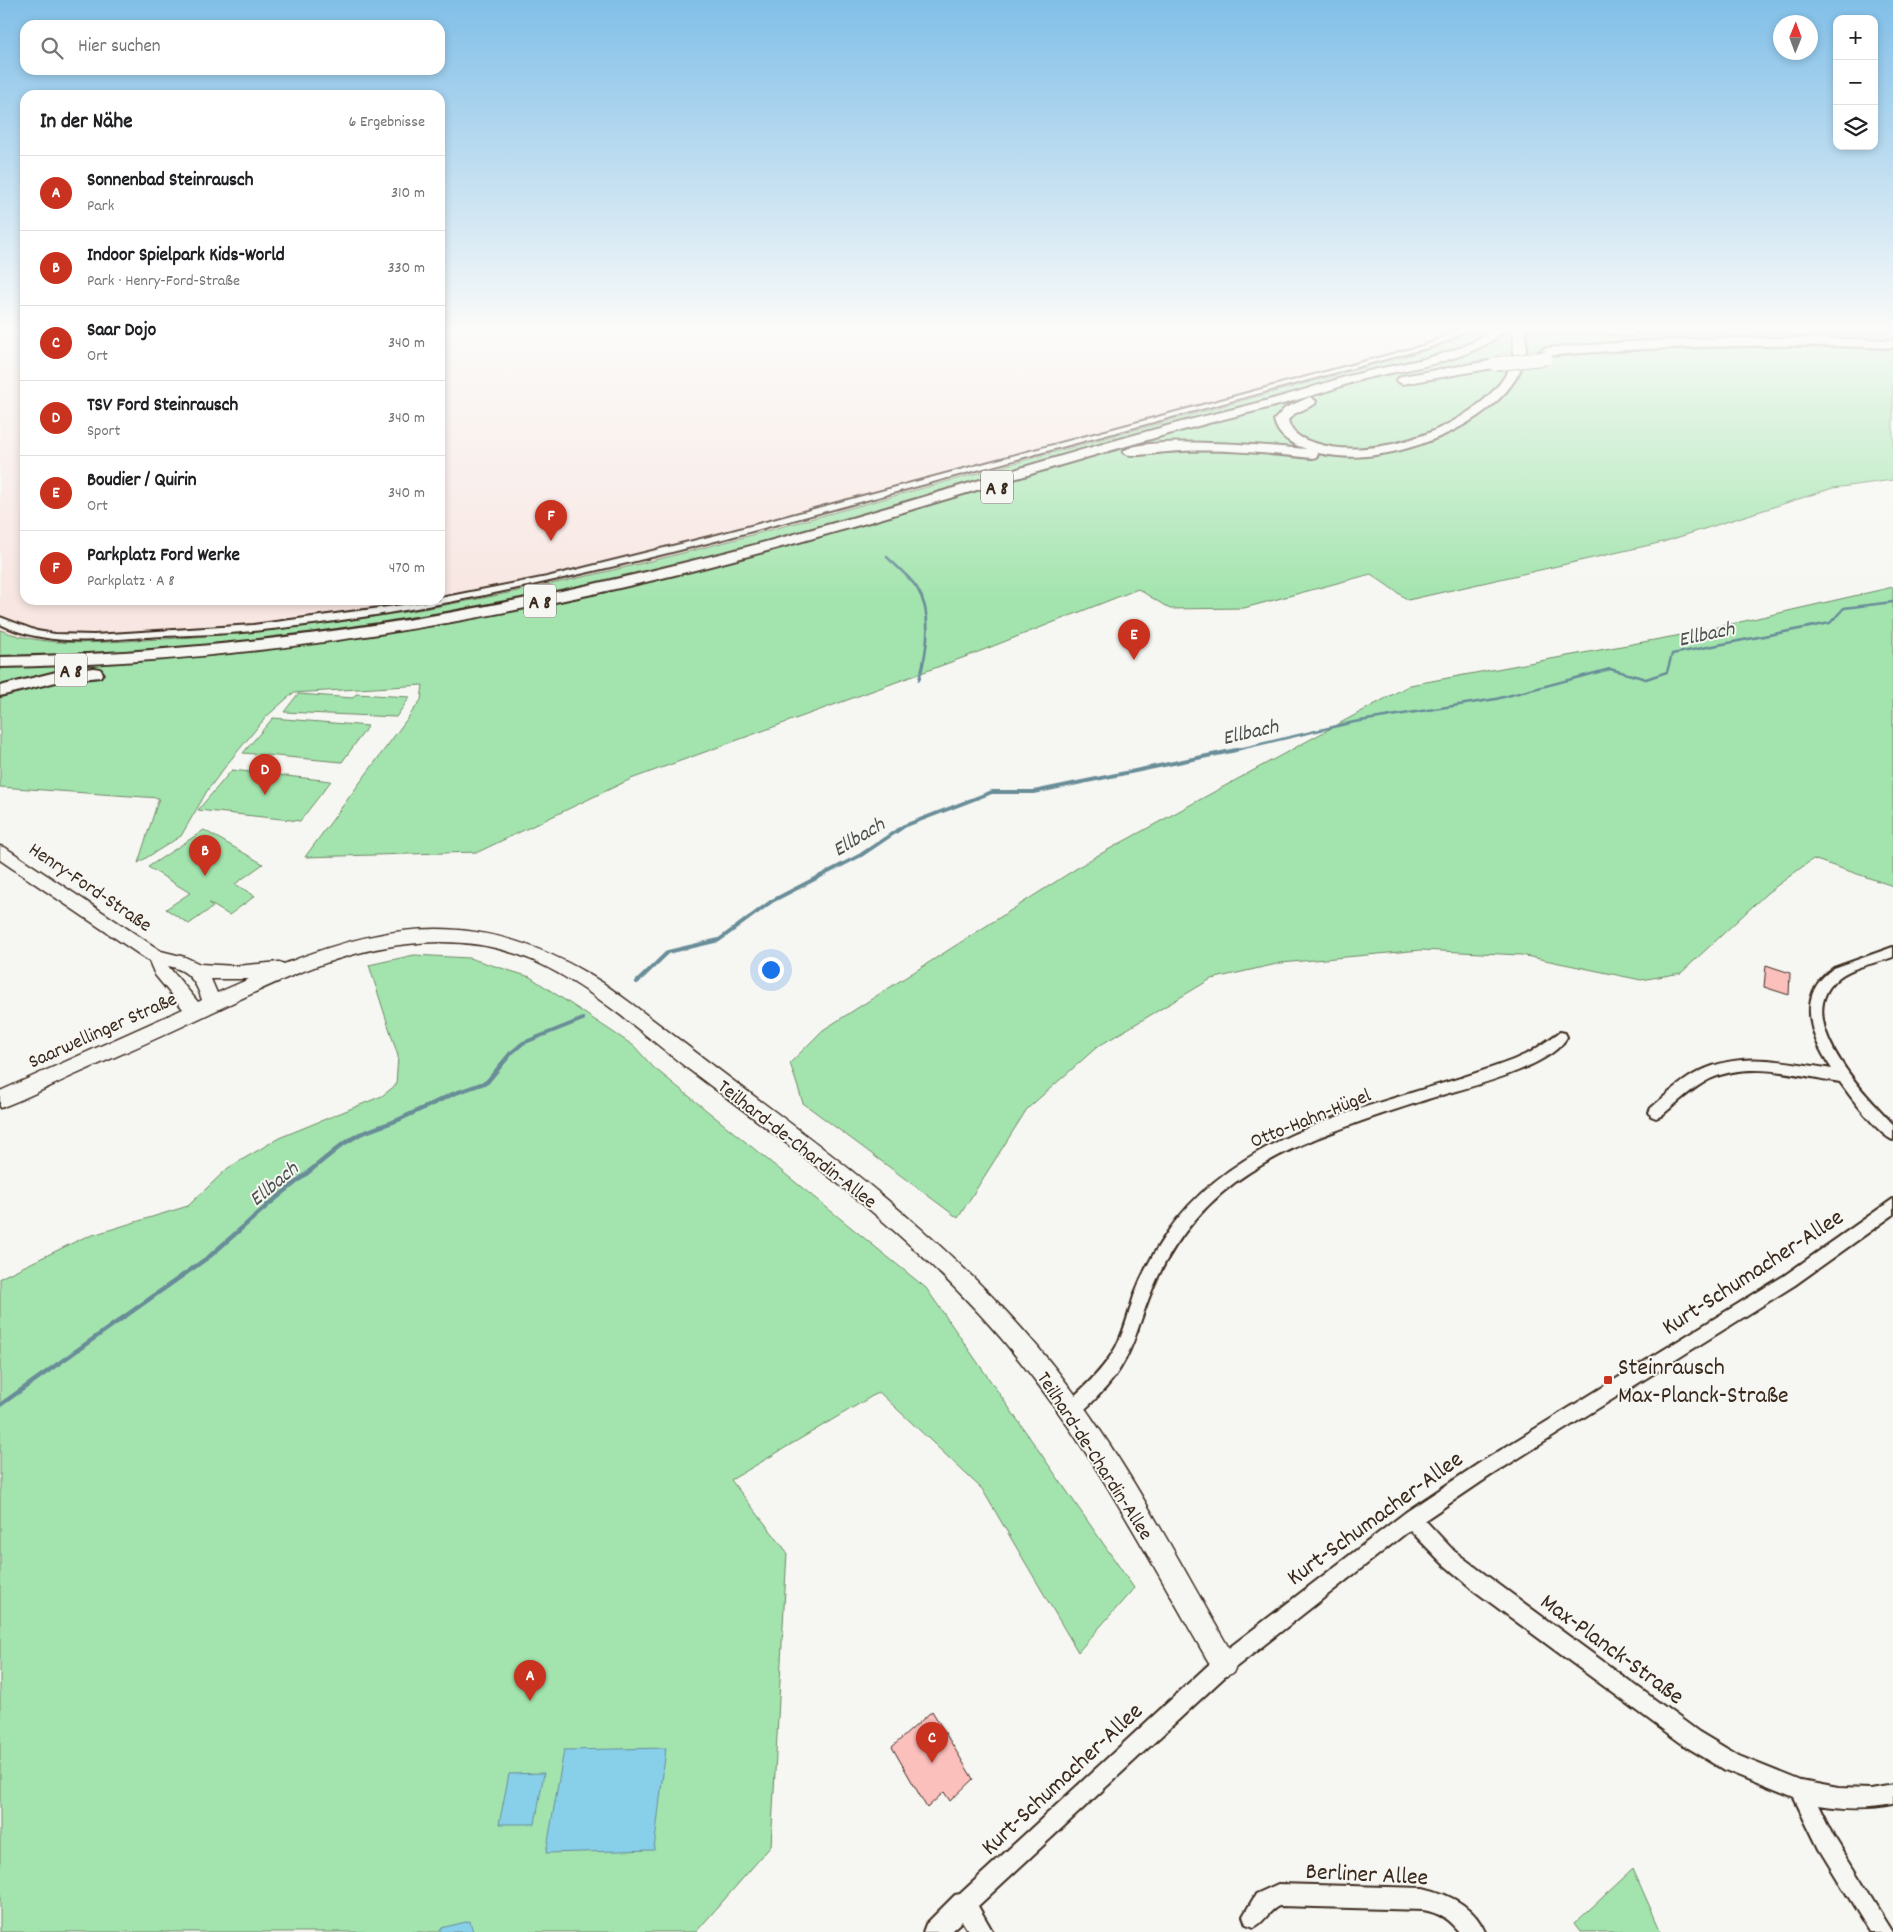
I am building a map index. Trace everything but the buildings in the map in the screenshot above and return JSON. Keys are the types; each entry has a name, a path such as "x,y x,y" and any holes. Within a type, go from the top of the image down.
{"highway":[{"name":"A 8","path":"0,662 70,661 216,651 356,634 523,605 706,562 834,528 1142,437 1213,418"},
{"name":"A 8","path":"0,672 141,667 281,654 422,633 526,613 640,588 778,552 1238,418"},
{"path":"1282,418 1285,432 1301,443 1326,450 1356,452 1387,449 1413,443 1441,432 1464,418"},
{"path":"1090,460 1159,448 1195,446 1234,446 1350,456 1378,454 1418,446 1472,418"},
{"path":"0,692 56,677 141,667"}],"street":[{"path":"445,599 503,589 619,563 1161,418"},
{"path":"0,620 14,628 64,637 228,630 356,614 409,605"},
{"name":"Henry-Ford-Straße","path":"0,852 157,957 177,960 197,971"},
{"name":"Teilhard-de-Chardin-Allee","path":"204,1008 296,967 340,951 365,944 418,936 445,935 485,939 536,954 562,968 628,1011 769,1118 867,1195 950,1268 1028,1352 1072,1409 1144,1524 1224,1664"},
{"path":"1893,952 1840,970 1826,982 1815,1002 1815,1019 1819,1033 1828,1051 1861,1098 1893,1134"},
{"name":"Henry-Ford-Straße","path":"157,957 161,970 204,1008"},
{"path":"197,971 237,973 296,967"},
{"path":"197,971 205,980 204,1008"},
{"name":"Saarwellinger Straße","path":"0,1100 204,1008"},
{"name":"Otto-Hahn-Hügel","path":"1072,1409 1104,1380 1117,1361 1127,1342 1146,1287 1156,1265 1183,1224 1209,1196 1242,1169 1262,1157 1328,1128 1515,1065 1551,1048 1560,1038"},
{"path":"1656,1112 1703,1075 1722,1067 1761,1064 1846,1077"},
{"name":"Kurt-Schumacher-Allee","path":"934,1932 1224,1664 1412,1518 1484,1470 1720,1326 1790,1280 1893,1206"},
{"name":"Max-Planck-Straße","path":"1412,1518 1424,1534 1448,1557 1692,1739 1732,1763 1801,1791 1838,1798 1871,1799 1893,1795"},
{"path":"1801,1791 1826,1842 1882,1932"},
{"name":"Berliner Allee","path":"1254,1916 1264,1902 1278,1895 1404,1898 1442,1903 1456,1912 1474,1932"},
{"path":"964,1903 982,1932"}],"shaded area":[{"path":"0,418 20,418 20,605 445,605 445,418 1179,418 640,565 463,603 283,630 102,642 54,642 18,637 0,630"}],"green space":[{"path":"1179,418 1893,418 1893,480 1833,488 1663,542 1408,600 1371,574 1244,608 1170,609 1138,589 973,654 631,779 478,852 305,857 421,700 423,685 293,693 266,717 228,763 207,791 181,836 138,863 159,798 0,787 0,630 40,640 81,643 237,634 309,626 453,604 524,590 737,539"},
{"path":"1893,587 1893,886 1813,859 1767,893 1681,973 1641,980 1521,955 1421,950 1281,963 1211,979 1097,1047 1027,1109 958,1218 803,1103 790,1063 823,1030 1093,858 1410,685 1692,633"},
{"path":"298,694 353,698 356,694 410,697 396,717 284,712"},
{"path":"273,718 368,726 342,762 243,753"},
{"path":"232,770 331,781 300,821 198,810"},
{"path":"204,830 263,864 235,884 255,896 229,915 209,903 213,907 189,924 166,909 190,893 148,867"},
{"path":"414,955 469,958 530,977 634,1046 653,1067 926,1288 1134,1588 1078,1652 982,1489 879,1392 731,1480 787,1552 771,1846 696,1932 0,1932 0,1278 83,1238 188,1206 228,1168 279,1138 382,1096 396,1085 398,1056 369,965"},
{"path":"1633,1869 1661,1932 1580,1932 1574,1924"}],"water":[{"path":"666,1748 654,1850 546,1853 564,1750"},
{"path":"544,1773 535,1824 499,1824 509,1774"},
{"path":"470,1921 473,1932 440,1932 441,1928"}],"waterway":[{"path":"887,557 917,588 926,610 926,646 919,680"},
{"name":"Ellbach","path":"1231,751 1354,722 1496,699 1610,669 1646,679 1667,672 1672,654 1830,623 1844,608 1893,602"},
{"name":"Ellbach","path":"637,982 668,952 719,940 772,901 861,855 904,826 992,792 1034,792 1236,750"},
{"name":"Ellbach","path":"511,1054 523,1043 583,1019"},
{"name":"Ellbach","path":"0,1405 210,1256 269,1204 343,1144 360,1134 398,1120 453,1094 487,1082 511,1054"}],"place":[{"name":"Parkplatz Ford Werke","path":"551,541"},
{"name":"Boudier / Quirin","path":"1134,660"},
{"name":"TSV Ford Steinrausch","path":"265,795"},
{"name":"Indoor Spielpark Kids-World","path":"205,876"},
{"name":"Steinrausch Max-Planck-Straße","path":"1608,1380"},
{"name":"Sonnenbad Steinrausch","path":"530,1701"},
{"name":"Saar Dojo","path":"932,1763"}]}
